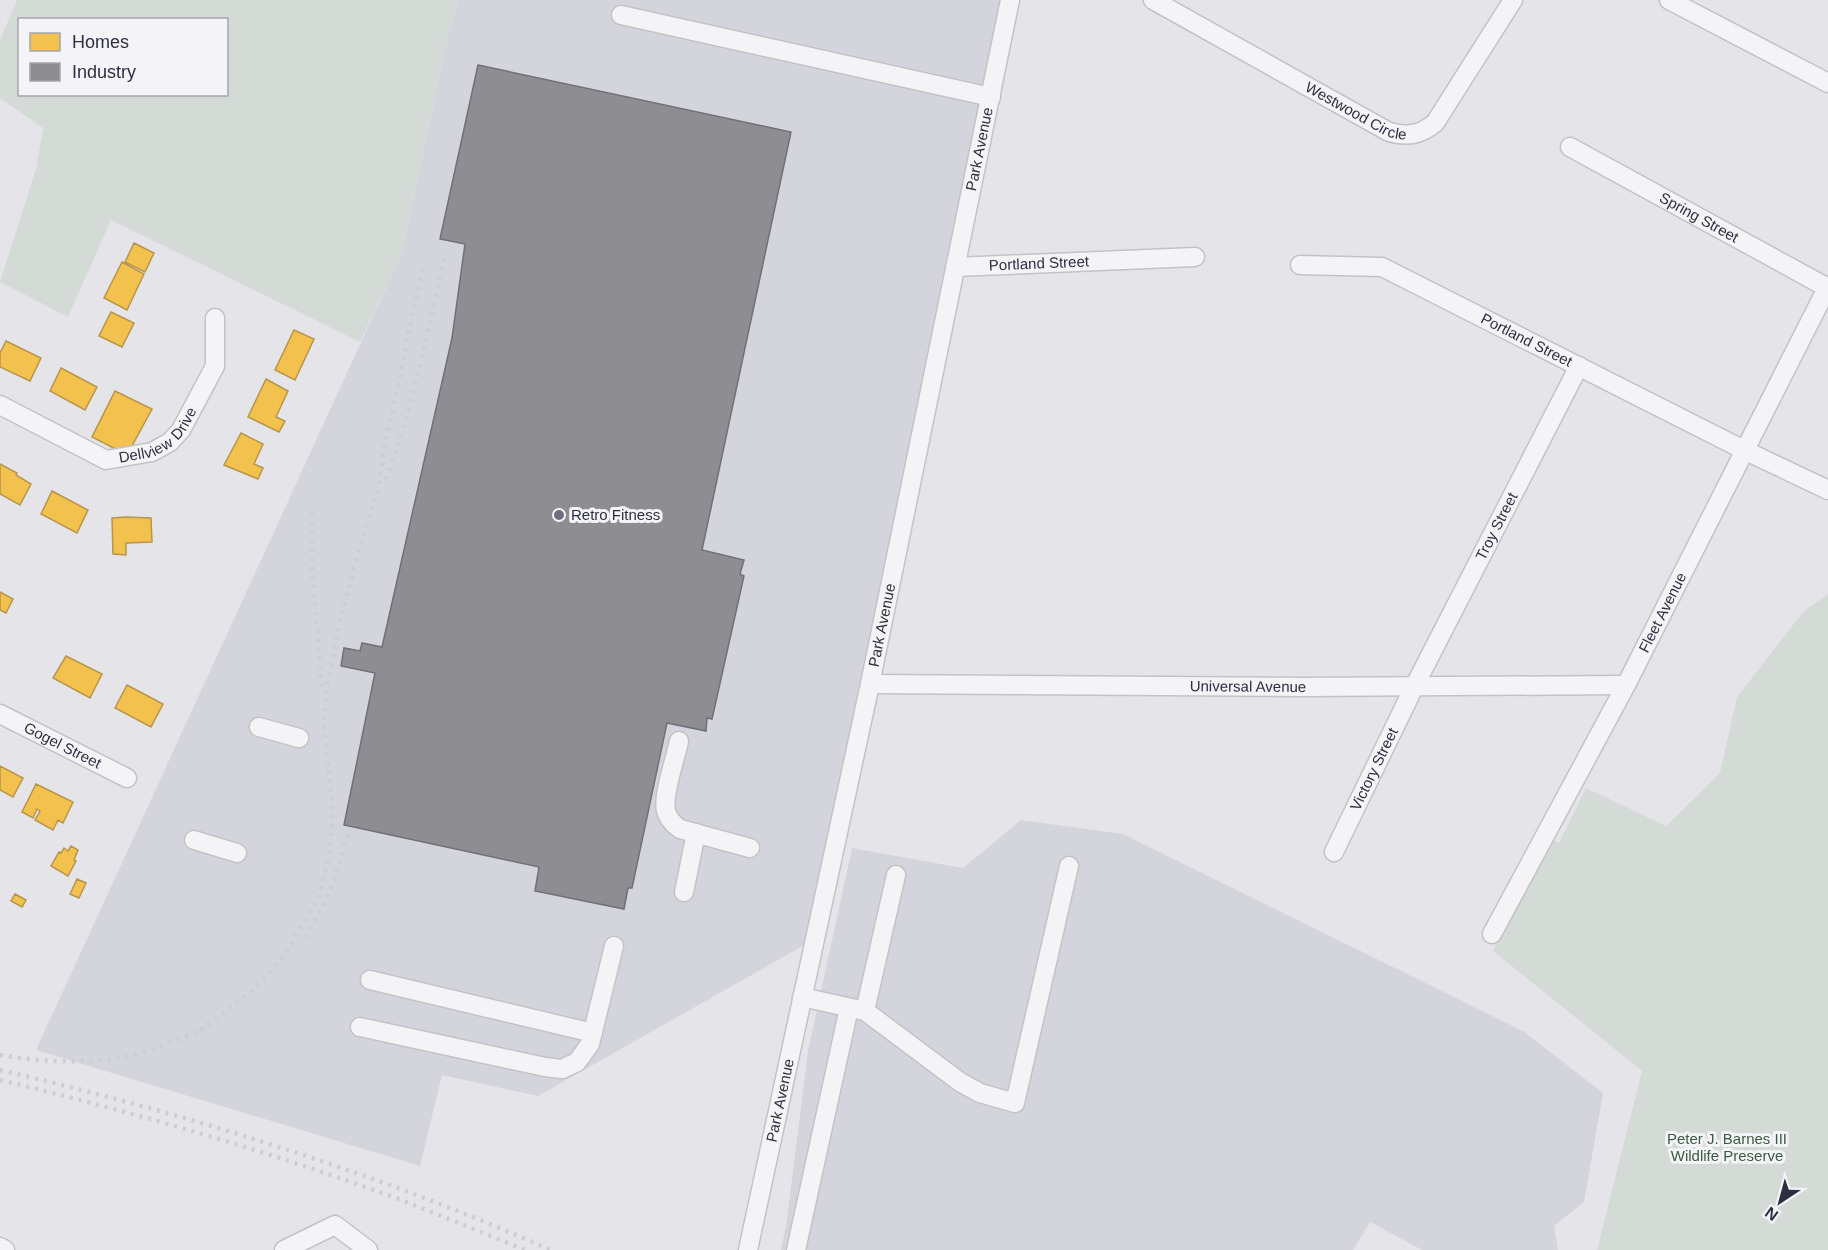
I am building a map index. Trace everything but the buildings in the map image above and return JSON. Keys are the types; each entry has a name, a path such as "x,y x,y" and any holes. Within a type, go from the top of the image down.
{"street":[{"name":"Park Avenue","path":"748,1250 870,684 1010,0"},
{"name":"Westwood Circle","path":"1153,0 1389,132 1413,135 1425,131 1435,123 1513,0"},
{"path":"1669,0 1828,82"},
{"path":"621,15 991,97"},
{"name":"Spring Street","path":"1570,147 1828,287"},
{"name":"Portland Street","path":"955,267 1195,257"},
{"name":"Portland Street","path":"1300,265 1382,267 1828,490"},
{"name":"Fleet Avenue","path":"1492,934 1626,685 1828,287"},
{"name":"Dellview Drive","path":"0,405 106,460 152,453 170,442 181,430 215,366 215,318"},
{"name":"Troy Street","path":"1414,687 1579,366"},
{"name":"Universal Avenue","path":"870,684 1414,687 1626,685"},
{"name":"Victory Street","path":"1334,852 1414,687"},
{"name":"Gogel Street","path":"0,714 127,778"},
{"path":"259,727 299,738"},
{"path":"679,741 665,799 666,811 672,824 680,829 750,848"},
{"path":"684,892 696,833"},
{"path":"194,840 237,853"},
{"path":"802,997 857,1010 960,1082 980,1093 1015,1103 1069,866"},
{"path":"796,1250 857,1010 896,875"},
{"path":"360,1027 545,1068 562,1069 578,1062 590,1044 614,946"},
{"path":"370,980 593,1033"},
{"path":"284,1250 335,1225 368,1250"},
{"path":"0,1247 5,1250"}],"shaded area":[{"path":"458,0 1010,0 815,939 538,1096 442,1075 420,1166 36,1050 402,253 448,35"},
{"path":"1021,820 1123,834 1523,1031 1603,1093 1584,1202 1554,1226 1558,1250 1422,1250 1370,1222 1353,1250 781,1250 808,1051 852,848 963,868"}],"green space":[{"path":"17,0 458,0 448,35 402,253 360,342 111,220 68,317 0,282 36,169 43,128 0,98 0,40"},
{"name":"Peter J. Barnes III Wildlife Preserve","path":"1828,594 1828,1250 1597,1250 1642,1071 1493,951 1542,834 1559,843 1586,788 1666,826 1720,773 1737,697 1804,611"}],"railway":[{"path":"386,479 412,396 445,253"},
{"path":"200,1030 251,992 285,955 319,896 329,855 333,815 324,726 327,685 356,560 378,490 384,450 423,266"},
{"path":"312,513 312,567 322,690"},
{"path":"306,937 330,892 348,834"},
{"path":"0,1055 66,1061 117,1058 158,1047 207,1027"},
{"path":"0,1070 141,1106 280,1147 417,1195 551,1250"},
{"path":"0,1080 100,1105 296,1163 393,1197 525,1250"}],"place":[{"name":"Retro Fitness","path":"559,515"}]}
